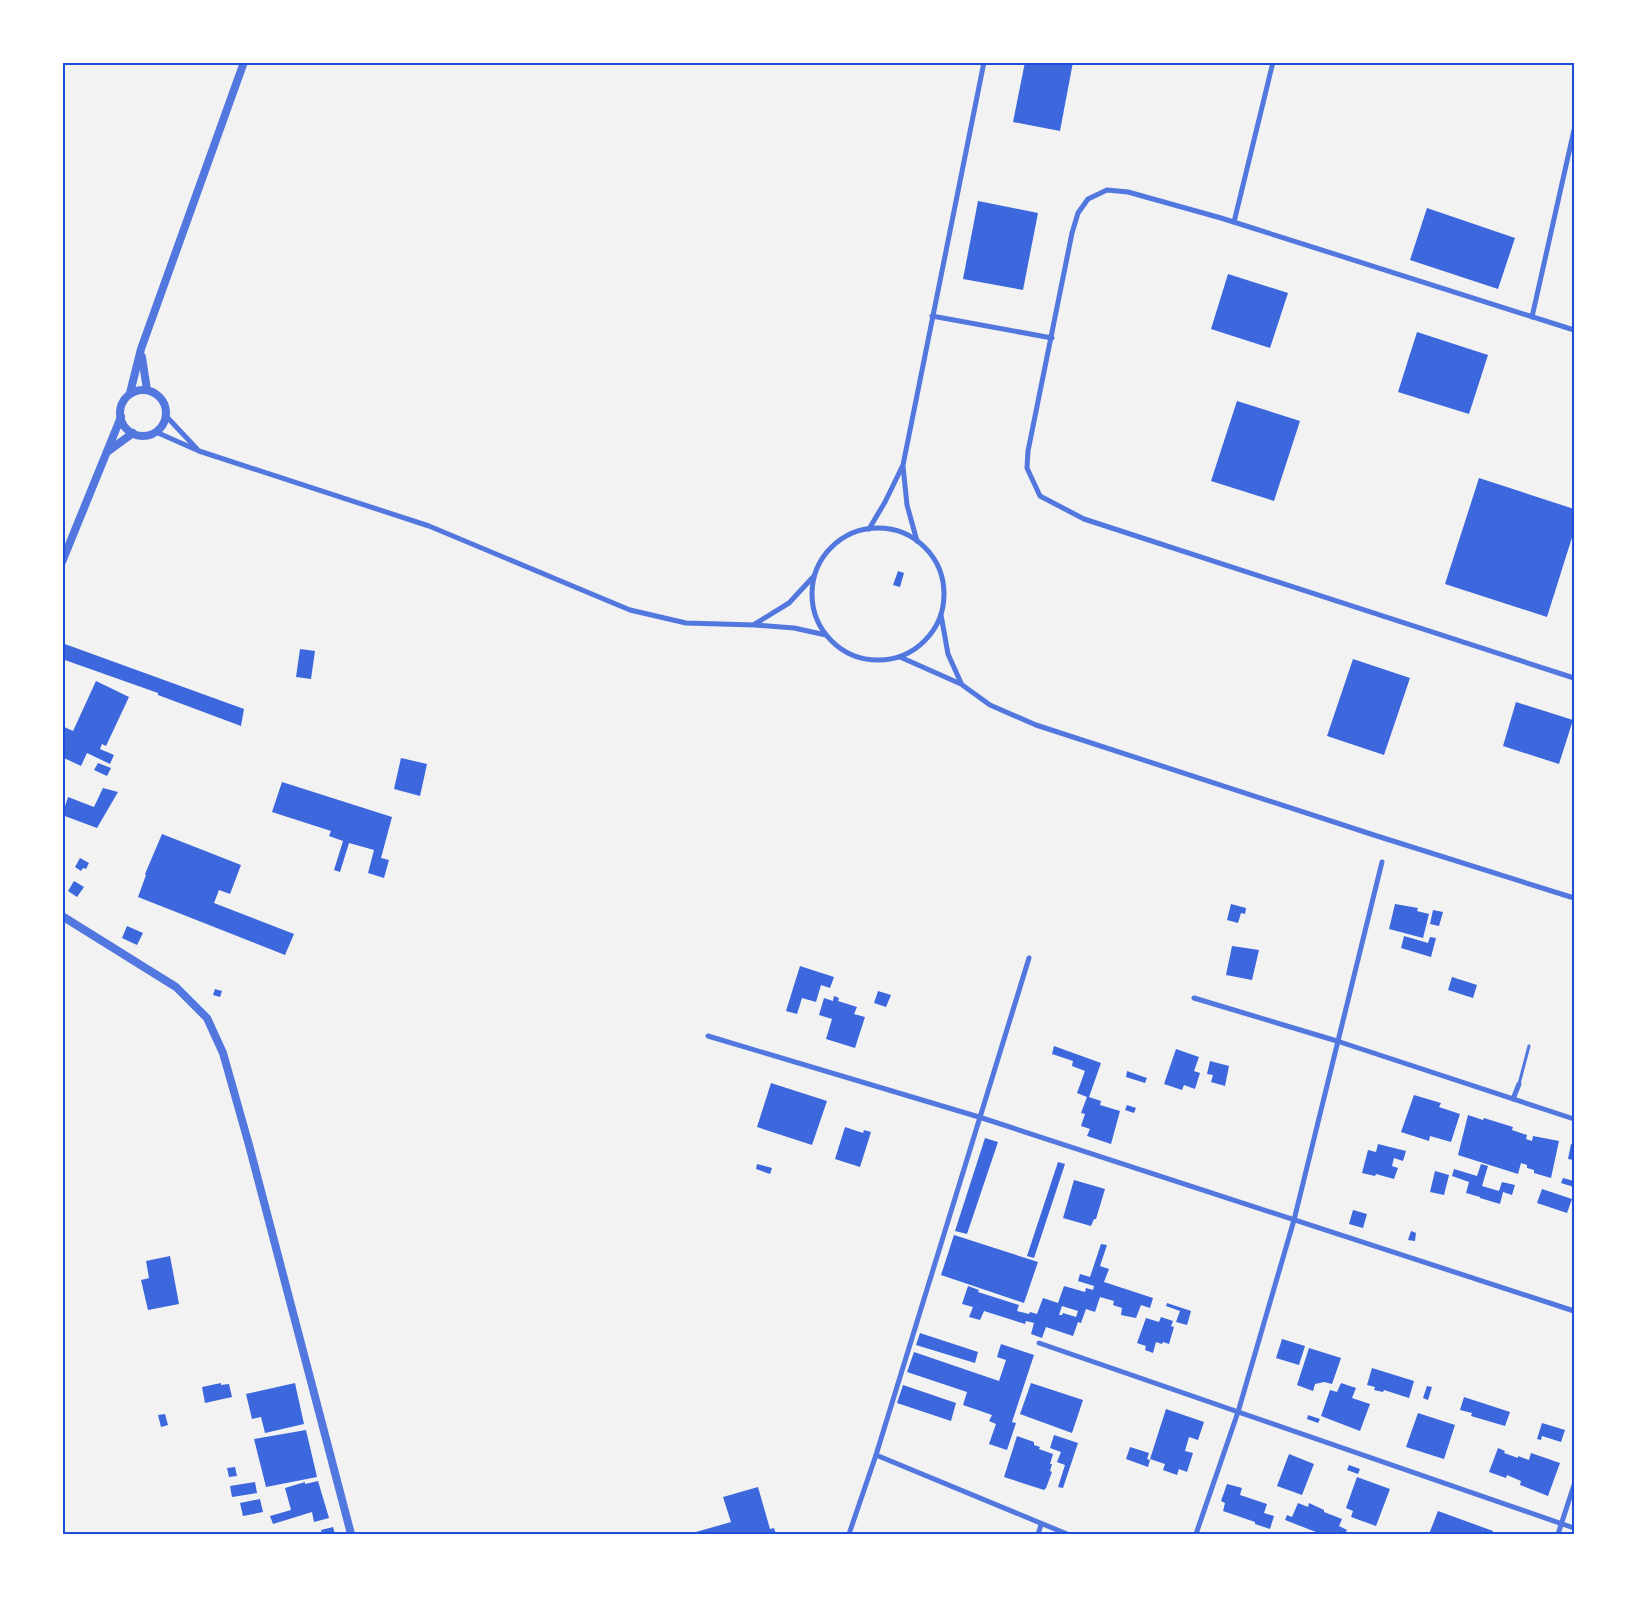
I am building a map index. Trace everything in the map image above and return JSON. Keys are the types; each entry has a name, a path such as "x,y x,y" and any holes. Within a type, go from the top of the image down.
{"street":[{"path":"62,562 107,452 120,417 122,404 130,393 141,349 244,62"},
{"path":"869,528 885,502 903,465 984,62"},
{"path":"1234,222 1273,62"},
{"path":"1532,317 1574,130"},
{"path":"1574,330 1234,222 1128,192 1107,190 1088,199 1078,213 1072,233 1028,451 1027,468 1040,496 1084,518 1574,678"},
{"path":"932,316 1052,338"},
{"path":"141,349 147,390"},
{"path":"120,417 127,430 141,436 149,435 161,428 166,416 164,402 160,396 147,390 136,390 130,393"},
{"path":"166,416 199,451"},
{"path":"156,432 199,451 428,526 630,610 686,623 754,624 794,628 826,635"},
{"path":"107,452 133,434"},
{"path":"903,465 907,505 917,541"},
{"path":"869,528 886,528 902,533 917,541 929,552 943,582 944,598 941,614 934,628 925,640 913,650 900,656 880,660 859,658 841,649 826,635 816,617 812,594 815,575 823,558 835,544 851,534 869,528"},
{"path":"754,624 789,603 815,575"},
{"path":"941,614 948,654 961,684"},
{"path":"900,656 961,684 990,705 1036,726 1574,898"},
{"path":"1196,1534 1238,1412 1294,1220 1382,862"},
{"path":"62,916 176,987 207,1018 223,1053 249,1145 351,1534"},
{"path":"849,1534 876,1455 1029,958"},
{"path":"1194,998 1337,1041 1574,1119"},
{"path":"708,1036 979,1117 1574,1311"},
{"path":"1513,1099 1519,1084"},
{"path":"1039,1343 1574,1528"},
{"path":"876,1455 1067,1534"},
{"path":"1558,1534 1574,1485"},
{"path":"1038,1534 1042,1525"}],"lane":[{"path":"1519,1084 1529,1046"}],"building":[{"path":"1025,62 1073,62 1060,131 1013,122"},
{"path":"978,201 1038,213 1023,290 963,279"},
{"path":"1427,208 1515,238 1498,289 1410,260"},
{"path":"1228,274 1288,293 1270,348 1211,329"},
{"path":"1417,332 1488,355 1469,414 1398,392"},
{"path":"1237,401 1300,421 1274,501 1211,481"},
{"path":"1479,478 1574,509 1574,531 1547,617 1445,584"},
{"path":"898,571 904,573 900,587 893,585"},
{"path":"62,643 244,709 241,726 158,695 158,693 62,659"},
{"path":"300,649 315,651 311,679 296,677"},
{"path":"1353,659 1410,678 1384,755 1327,736"},
{"path":"96,681 129,697 106,746 102,744 100,749 114,755 110,764 87,753 81,766 62,757 62,726 73,731"},
{"path":"1516,702 1573,720 1559,764 1503,746"},
{"path":"401,758 427,764 420,796 394,789"},
{"path":"98,763 111,768 107,776 94,770"},
{"path":"282,782 392,817 381,858 389,860 384,878 368,873 374,850 349,843 340,872 334,870 343,841 329,836 331,831 272,812"},
{"path":"103,788 118,792 97,828 62,815 68,797 94,807"},
{"path":"162,834 241,865 230,894 219,890 214,903 294,934 285,955 138,897 145,874"},
{"path":"80,858 89,863 86,869 83,868 81,871 75,867"},
{"path":"74,881 84,887 77,897 68,891"},
{"path":"1231,904 1246,908 1245,914 1241,913 1238,923 1227,920"},
{"path":"1395,904 1418,908 1417,911 1429,914 1423,938 1389,929"},
{"path":"1433,910 1443,912 1439,926 1430,924"},
{"path":"127,926 143,933 137,945 122,938"},
{"path":"1404,936 1428,943 1430,937 1436,938 1431,957 1401,948"},
{"path":"1232,946 1259,950 1252,980 1226,975"},
{"path":"800,966 834,977 830,988 821,985 816,1002 802,998 797,1014 786,1011"},
{"path":"1452,977 1477,985 1473,998 1448,990"},
{"path":"215,989 222,991 220,997 213,995"},
{"path":"878,991 891,995 886,1007 874,1003"},
{"path":"834,996 839,998 838,1001 857,1007 854,1014 865,1017 855,1048 826,1039 832,1019 819,1015 824,998 833,1001"},
{"path":"1054,1046 1101,1063 1089,1097 1101,1101 1100,1105 1120,1111 1111,1144 1087,1136 1090,1129 1081,1126 1085,1114 1081,1113 1087,1097 1077,1093 1085,1071 1072,1066 1073,1061 1052,1054"},
{"path":"1176,1049 1199,1057 1194,1071 1200,1073 1195,1089 1184,1085 1182,1090 1164,1084"},
{"path":"1210,1061 1229,1066 1225,1086 1211,1082 1213,1075 1207,1074"},
{"path":"1127,1071 1147,1078 1145,1083 1126,1077"},
{"path":"771,1083 827,1101 812,1145 757,1127"},
{"path":"1414,1095 1441,1103 1439,1107 1460,1114 1451,1142 1430,1136 1429,1141 1401,1132"},
{"path":"1127,1105 1136,1108 1134,1113 1125,1110"},
{"path":"1468,1115 1513,1127 1512,1130 1527,1135 1526,1139 1532,1141 1533,1136 1559,1141 1551,1178 1534,1173 1534,1170 1527,1168 1527,1165 1521,1163 1518,1174 1458,1155"},
{"path":"845,1127 863,1133 864,1130 871,1132 860,1167 835,1159"},
{"path":"985,1138 998,1142 967,1234 955,1231"},
{"path":"1378,1144 1406,1151 1403,1161 1394,1158 1392,1166 1398,1168 1394,1179 1376,1174 1375,1176 1362,1173 1368,1150 1376,1152"},
{"path":"1571,1144 1574,1145 1574,1160 1568,1159"},
{"path":"1058,1162 1065,1164 1034,1258 1027,1256"},
{"path":"757,1164 772,1168 770,1174 756,1169"},
{"path":"1481,1164 1488,1166 1482,1186 1499,1191 1502,1182 1515,1185 1512,1195 1503,1192 1500,1204 1466,1193 1469,1182 1452,1176 1454,1169 1477,1176"},
{"path":"1435,1171 1449,1175 1444,1195 1430,1192"},
{"path":"1563,1178 1574,1181 1574,1187 1561,1183"},
{"path":"1074,1180 1105,1189 1096,1219 1094,1219 1091,1226 1063,1218"},
{"path":"1542,1189 1572,1199 1567,1213 1537,1203"},
{"path":"1353,1210 1367,1214 1363,1228 1349,1224"},
{"path":"1411,1231 1416,1233 1415,1241 1408,1240"},
{"path":"954,1235 1038,1262 1024,1303 941,1275"},
{"path":"1101,1244 1107,1245 1100,1266 1109,1269 1104,1282 1153,1298 1150,1308 1141,1305 1136,1318 1121,1315 1122,1308 1113,1305 1114,1301 1100,1297 1095,1312 1086,1309 1081,1323 1078,1322 1073,1336 1046,1327 1042,1338 1031,1334 1034,1323 1026,1321 1025,1324 984,1311 980,1320 969,1317 973,1307 962,1304 968,1286 979,1290 978,1292 1019,1305 1017,1311 1037,1314 1043,1298 1058,1303 1064,1286 1085,1292 1086,1288 1093,1290 1094,1286 1078,1281 1080,1274 1090,1277","holes":["1062,1306 1078,1311 1076,1317 1063,1313 1059,1315"]},
{"path":"170,1256 179,1304 148,1310 141,1280 149,1278 146,1261"},
{"path":"1167,1303 1191,1311 1187,1325 1176,1322 1180,1311 1166,1306"},
{"path":"1161,1317 1173,1321 1171,1326 1174,1327 1169,1344 1156,1342 1153,1353 1145,1350 1146,1346 1137,1343 1146,1318 1159,1322"},
{"path":"920,1333 978,1352 975,1363 916,1345"},
{"path":"1282,1339 1305,1346 1299,1365 1276,1358"},
{"path":"1001,1344 1034,1355 1012,1422 1016,1423 1007,1450 989,1444 996,1424 989,1421 992,1415 963,1405 967,1392 907,1372 914,1352 999,1381 1006,1360 997,1357"},
{"path":"1309,1348 1341,1358 1332,1384 1324,1382 1315,1384 1313,1391 1297,1385"},
{"path":"1372,1368 1414,1381 1409,1398 1384,1390 1383,1392 1374,1390 1375,1387 1367,1385"},
{"path":"221,1383 221,1385 229,1384 232,1397 205,1403 202,1387"},
{"path":"295,1383 304,1424 265,1433 261,1417 252,1419 246,1394"},
{"path":"1031,1383 1083,1400 1072,1433 1020,1414"},
{"path":"1341,1383 1356,1388 1352,1398 1370,1404 1360,1431 1321,1416 1330,1390 1337,1392"},
{"path":"903,1385 956,1403 951,1421 897,1403"},
{"path":"1427,1386 1432,1387 1428,1400 1423,1398"},
{"path":"1464,1397 1510,1412 1505,1426 1471,1416 1472,1413 1460,1410"},
{"path":"1166,1409 1204,1422 1198,1440 1189,1437 1185,1451 1193,1453 1187,1472 1179,1469 1177,1475 1163,1470 1165,1464 1150,1459"},
{"path":"1418,1413 1455,1425 1444,1459 1406,1447"},
{"path":"165,1414 168,1425 161,1427 158,1415"},
{"path":"1308,1415 1320,1419 1318,1423 1307,1419"},
{"path":"1542,1423 1565,1430 1561,1442 1542,1436 1541,1440 1537,1439"},
{"path":"306,1430 317,1477 266,1487 254,1439"},
{"path":"1054,1435 1078,1443 1063,1488 1058,1487 1065,1465 1057,1462 1061,1452 1050,1448"},
{"path":"1017,1436 1034,1442 1034,1445 1040,1447 1039,1449 1053,1454 1050,1464 1052,1464 1050,1471 1052,1472 1044,1490 1004,1477"},
{"path":"1130,1447 1149,1453 1147,1459 1150,1460 1148,1467 1126,1459"},
{"path":"1498,1448 1505,1451 1504,1453 1518,1458 1518,1456 1529,1460 1531,1453 1560,1463 1548,1496 1520,1485 1521,1481 1507,1475 1506,1478 1489,1472"},
{"path":"1289,1454 1314,1464 1302,1495 1277,1486"},
{"path":"1349,1465 1360,1469 1358,1474 1347,1470"},
{"path":"235,1467 237,1476 229,1477 227,1468"},
{"path":"1357,1477 1390,1489 1376,1526 1351,1517 1353,1511 1346,1508"},
{"path":"318,1481 329,1518 314,1522 312,1512 273,1524 270,1516 291,1510 285,1488 305,1482 305,1484"},
{"path":"255,1482 257,1493 232,1497 230,1486"},
{"path":"1227,1484 1242,1488 1240,1495 1267,1504 1264,1513 1274,1516 1270,1529 1223,1511 1225,1503 1221,1501"},
{"path":"758,1487 770,1529 774,1528 776,1534 689,1534 731,1522 723,1497"},
{"path":"260,1499 263,1512 243,1516 240,1503"},
{"path":"1298,1503 1308,1507 1309,1503 1324,1510 1324,1512 1342,1519 1339,1526 1347,1530 1345,1534 1321,1534 1285,1520 1287,1515 1292,1517"},
{"path":"1438,1511 1493,1531 1492,1534 1429,1534"},
{"path":"333,1527 335,1534 322,1534 321,1530"}]}
